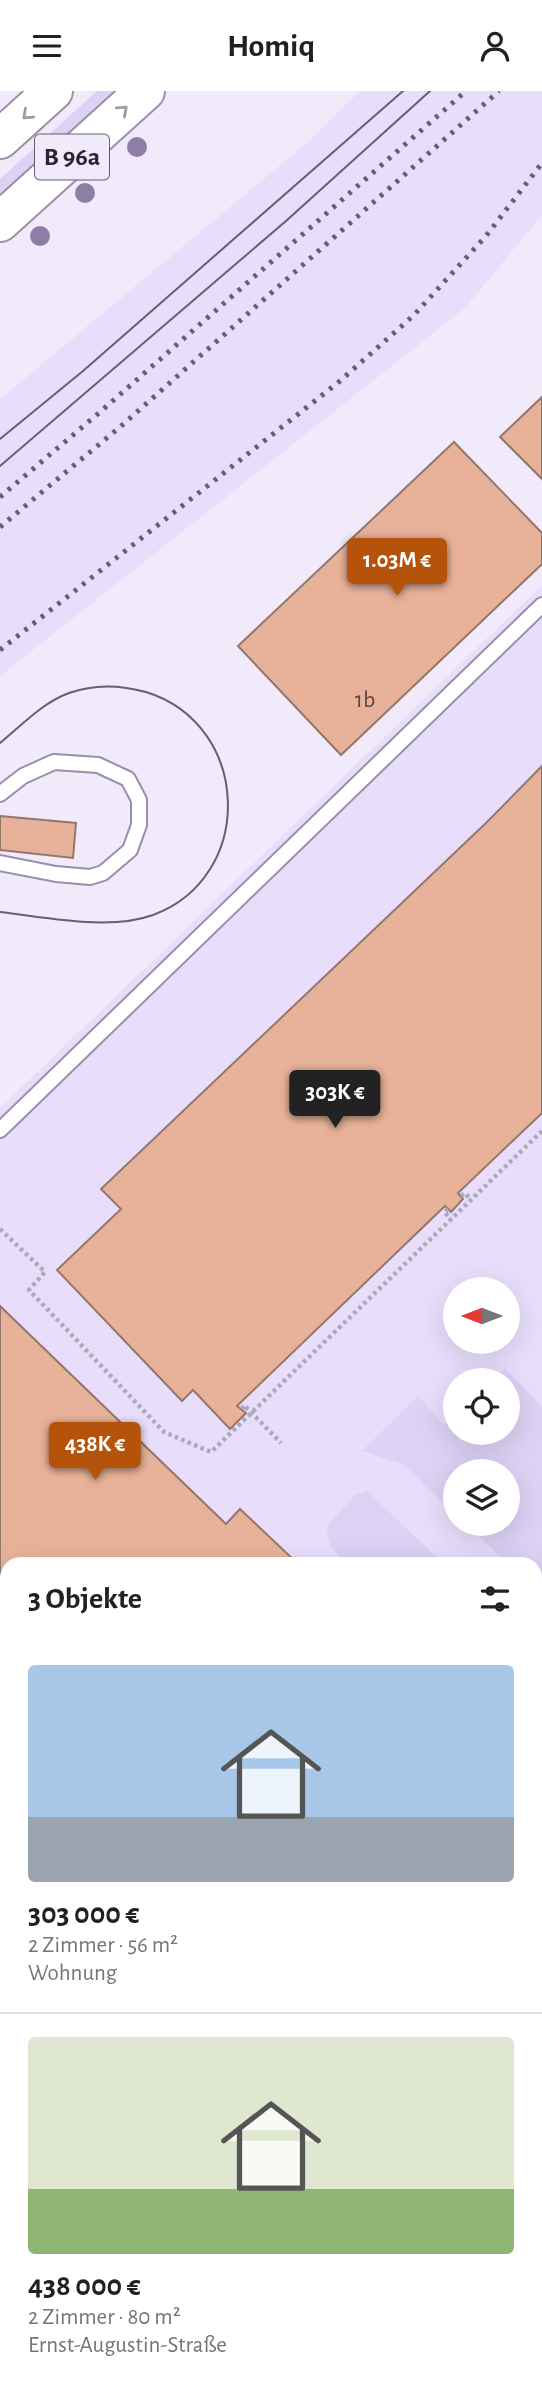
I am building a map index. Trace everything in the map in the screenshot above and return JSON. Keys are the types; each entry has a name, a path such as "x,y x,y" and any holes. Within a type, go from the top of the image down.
{"main road":[{"name":"B 96a","path":"0,139 53,91"},
{"name":"B 96a","path":"0,222 145,91"}],"lane":[{"path":"0,1130 542,605"},
{"path":"0,794 23,776 54,762 98,765 128,779 139,800 139,824 130,850 103,873 90,877 57,874 0,863"}],"path":[{"path":"0,1229 45,1272 29,1290 164,1432 211,1452 542,1131"},
{"path":"461,1196 465,1193 471,1200"},
{"path":"448,1209 444,1213 451,1219"},
{"path":"242,1409 244,1405 281,1443"}],"shaded area":[{"path":"97,91 119,91 0,199 0,179"},
{"path":"360,91 542,91 542,215 465,308 0,676 0,399 302,147"},
{"path":"542,585 542,1557 0,1557 0,1108"},
{"path":"520,1384 542,1407 542,1557 501,1557 479,1536 520,1536 520,1459 443,1459 443,1502 403,1464 362,1451 418,1396 443,1424 443,1445 520,1445"},
{"path":"367,1491 437,1557 341,1557 330,1543 327,1526 355,1495"}],"building":[{"path":"542,397 542,479 500,437"},
{"path":"454,442 542,533 542,564 341,755 238,646"},
{"path":"542,766 542,1113 458,1193 463,1199 451,1212 445,1206 237,1406 246,1413 230,1429 193,1390 182,1401 57,1270 121,1209 101,1189 486,823"},
{"path":"0,816 76,823 73,858 0,850"},
{"path":"0,1306 226,1524 240,1509 291,1557 0,1557"}],"tram line":[{"path":"0,439 83,371 403,91"},
{"path":"0,466 286,221 430,91"},
{"path":"0,743 41,708 69,693 108,687 146,692 181,709 206,735 222,767 228,802 224,836 210,869 187,896 153,915 136,920 97,922 0,912"}],"railway":[{"path":"0,497 466,91"},
{"path":"0,527 120,427 499,91"},
{"path":"0,650 340,381 414,315 486,236 542,163"}]}
